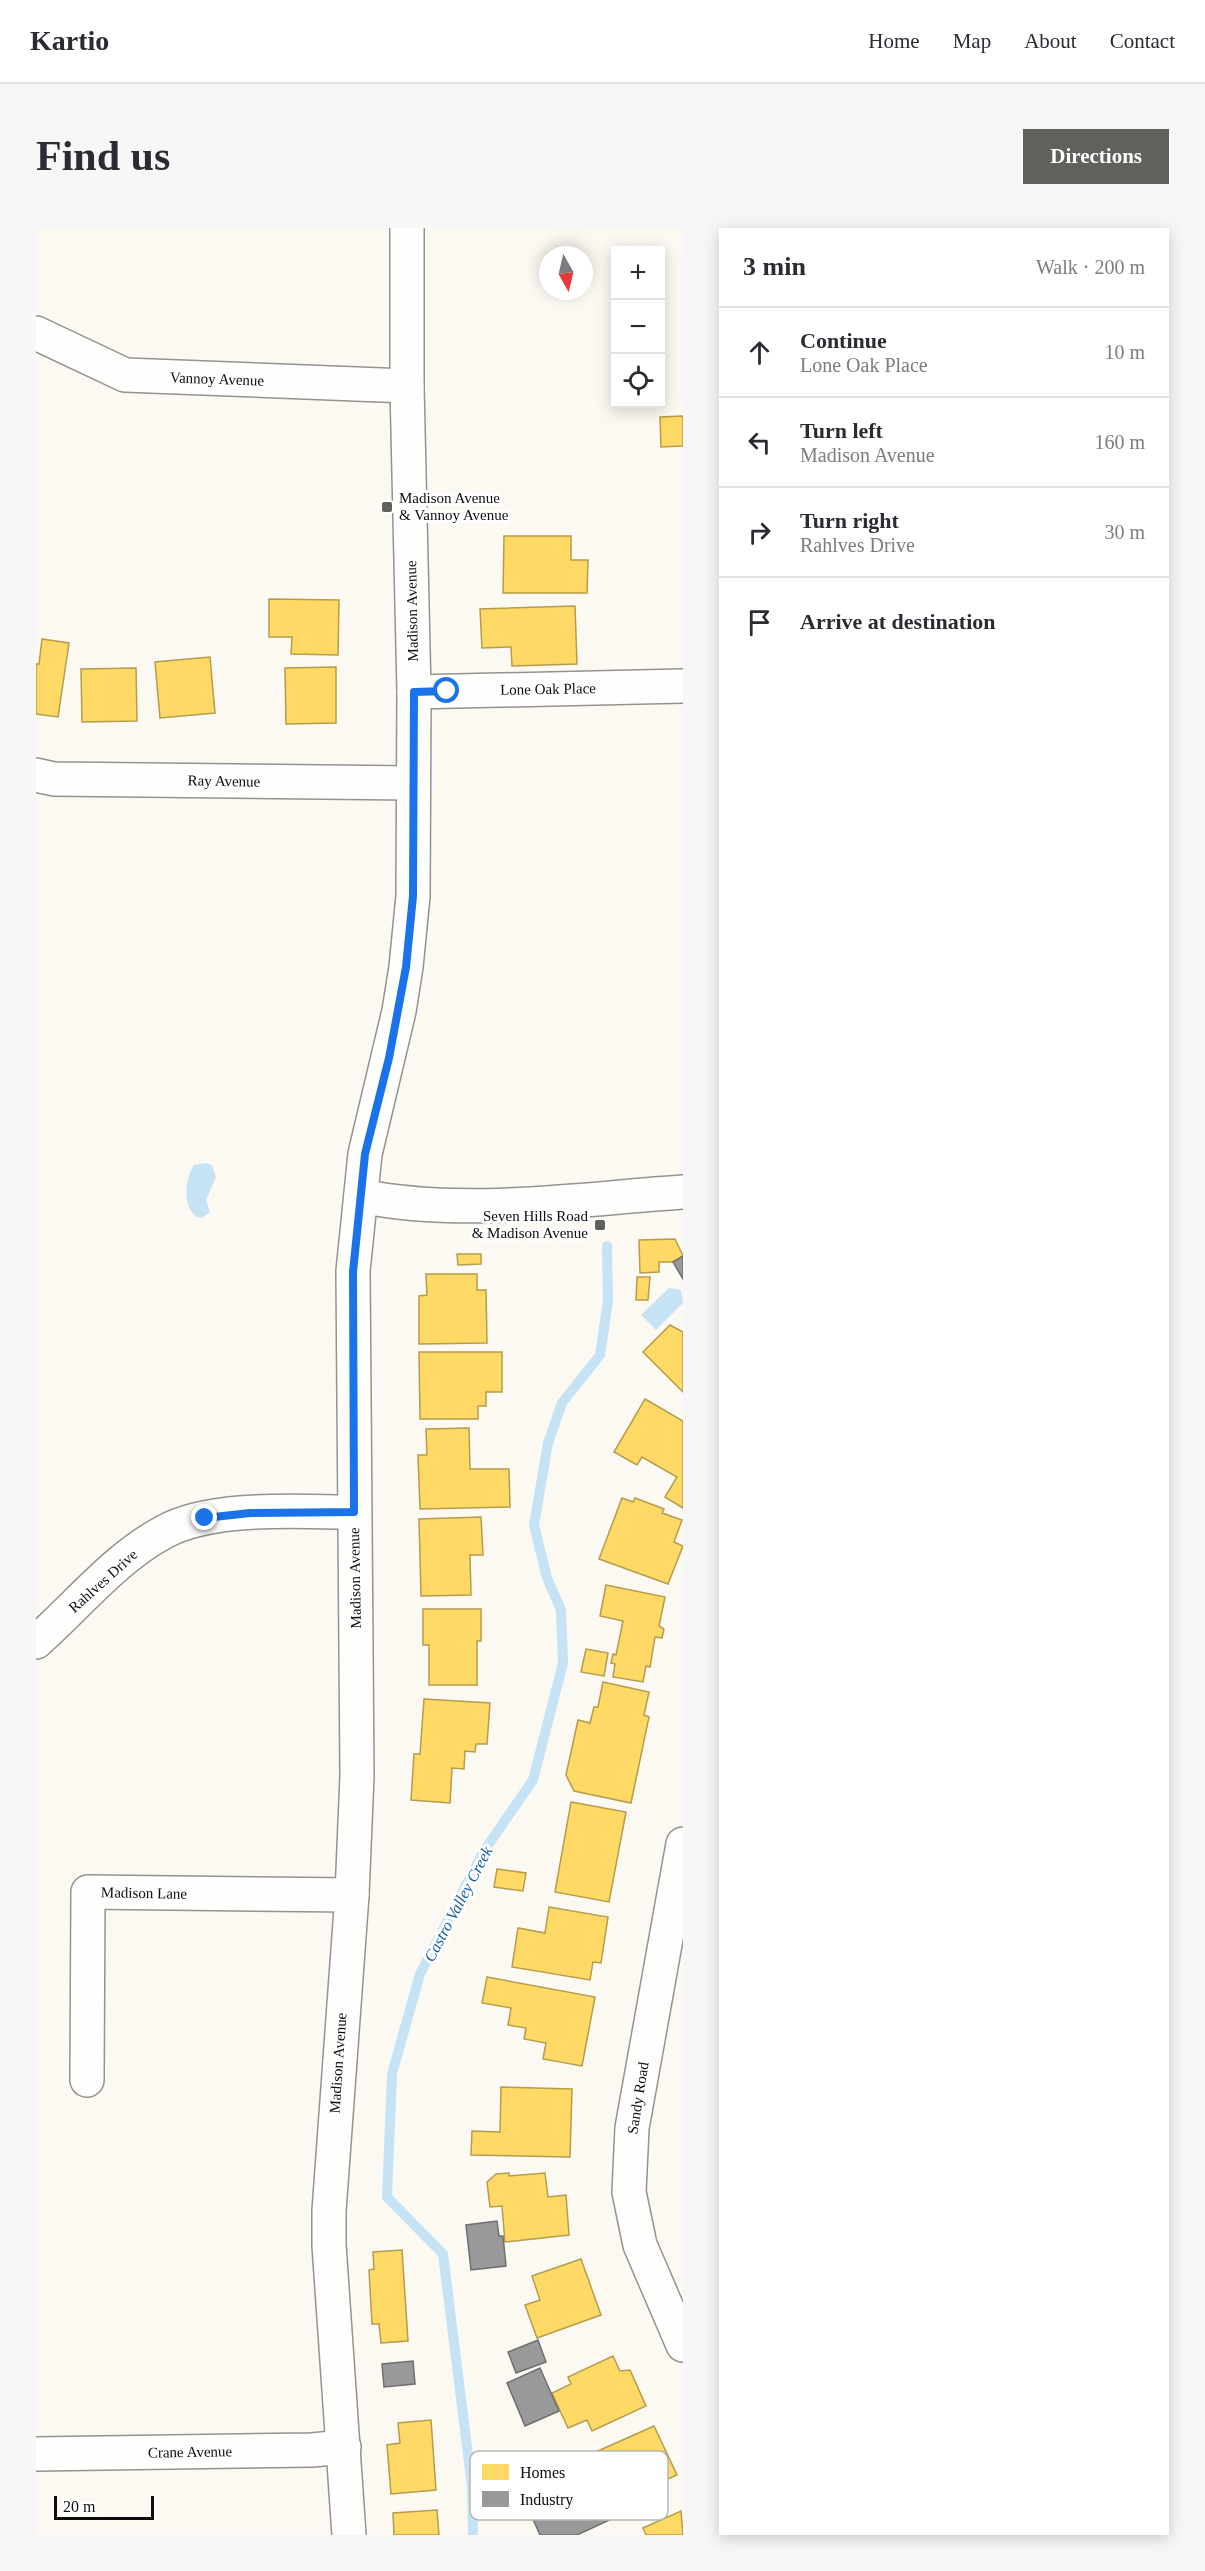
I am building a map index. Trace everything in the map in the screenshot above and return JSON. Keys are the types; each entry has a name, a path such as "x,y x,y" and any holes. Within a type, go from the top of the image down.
{"street":[{"name":"Madison Avenue","path":"349,2535 329,2211 352,1894 357,1776 353,1272 365,1154 389,1058 406,967 413,896 414,692 406,386 407,228"},
{"name":"Vannoy Avenue","path":"36,333 125,375 406,386"},
{"name":"Lone Oak Place","path":"414,692 683,686"},
{"name":"Ray Avenue","path":"36,775 54,779 412,783"},
{"path":"361,1196 392,1202 442,1206 683,1192"},
{"name":"Rahlves Drive","path":"36,1642 131,1553 166,1531 205,1518 250,1513 354,1512"},
{"name":"Sandy Road","path":"683,1844 632,2128 629,2192 640,2245 683,2345"},
{"name":"Madison Lane","path":"87,2080 88,1892 352,1894"},
{"name":"Crane Avenue","path":"36,2454 300,2450 344,2447"}],"water":[{"path":"206,1163 212,1165 216,1177 206,1200 210,1212 202,1218 192,1212 186,1192 194,1165"},
{"path":"669,1288 681,1290 683,1303 656,1330 641,1315"}],"building: Homes":[{"path":"683,416 683,446 661,447 660,417"},
{"path":"504,536 571,536 571,560 588,560 587,593 503,593"},
{"path":"269,599 339,600 338,655 291,654 292,637 269,637"},
{"path":"575,606 577,664 512,666 511,647 482,648 480,609"},
{"path":"42,639 69,643 58,717 36,714 36,664 39,664"},
{"path":"210,657 215,713 160,718 155,662"},
{"path":"336,667 336,723 286,724 285,668"},
{"path":"136,668 137,721 82,722 81,669"},
{"path":"675,1239 683,1256 673,1262 659,1262 659,1272 640,1273 639,1240"},
{"path":"457,1254 481,1254 481,1264 458,1265"},
{"path":"426,1274 477,1274 477,1290 486,1290 487,1343 419,1344 419,1296 427,1295"},
{"path":"637,1277 650,1277 648,1300 636,1300"},
{"path":"670,1325 683,1332 683,1392 643,1352"},
{"path":"419,1352 502,1352 502,1392 486,1392 486,1406 478,1406 478,1419 420,1419"},
{"path":"645,1399 683,1421 683,1508 665,1497 677,1477 642,1457 637,1465 614,1452"},
{"path":"469,1428 470,1469 509,1469 510,1507 420,1509 418,1455 427,1455 426,1429"},
{"path":"622,1498 633,1502 635,1498 664,1509 662,1513 682,1520 674,1542 683,1546 668,1584 599,1559"},
{"path":"481,1517 483,1555 470,1555 471,1595 421,1596 419,1519"},
{"path":"606,1585 665,1597 659,1626 664,1629 662,1638 655,1637 650,1667 646,1666 643,1682 613,1677 615,1664 611,1663 613,1654 616,1655 623,1621 600,1616"},
{"path":"423,1609 481,1609 481,1641 477,1641 477,1685 429,1685 429,1645 423,1645"},
{"path":"586,1649 608,1653 604,1676 581,1672"},
{"path":"603,1682 649,1692 644,1715 649,1717 631,1803 574,1791 566,1775 578,1720 590,1723 594,1707 598,1707"},
{"path":"424,1699 490,1703 487,1744 476,1744 475,1752 465,1751 464,1769 452,1768 450,1803 411,1800 414,1754 420,1754"},
{"path":"571,1802 626,1812 609,1902 555,1892"},
{"path":"497,1869 526,1873 523,1891 494,1887"},
{"path":"549,1907 608,1917 601,1963 593,1962 590,1980 512,1967 518,1928 545,1933"},
{"path":"487,1977 595,1997 582,2066 543,2059 546,2043 524,2039 526,2028 508,2025 511,2008 482,2003"},
{"path":"501,2087 572,2089 570,2157 471,2155 472,2131 500,2132"},
{"path":"509,2173 509,2176 545,2173 548,2197 566,2195 569,2235 505,2242 502,2206 490,2207 487,2182 496,2174"},
{"path":"402,2250 408,2341 381,2343 379,2324 372,2324 369,2270 374,2269 373,2252"},
{"path":"581,2259 601,2315 537,2338 525,2305 540,2300 532,2276"},
{"path":"613,2356 620,2371 630,2370 646,2406 592,2431 587,2420 568,2428 552,2393 571,2384 568,2377"},
{"path":"431,2420 436,2490 391,2494 387,2445 400,2443 398,2423"},
{"path":"654,2426 666,2451 598,2451"},
{"path":"668,2456 677,2475 668,2479"},
{"path":"437,2510 439,2535 394,2535 393,2513"},
{"path":"681,2511 683,2535 646,2535 643,2528 661,2520 668,2520 668,2517"}],"building: Industry":[{"path":"683,1256 683,1279 673,1262"},
{"path":"497,2221 499,2236 503,2236 506,2266 471,2270 466,2225"},
{"path":"538,2340 546,2362 516,2373 508,2352"},
{"path":"413,2361 415,2384 384,2387 382,2364"},
{"path":"540,2368 559,2411 525,2426 507,2383"},
{"path":"533,2520 610,2520 577,2535 540,2535"}],"waterway":[{"name":"Castro Valley Creek","path":"470,2471 443,2254 387,2197 392,2074 420,1974 482,1854 533,1780 563,1663 561,1610 547,1578 534,1525 548,1443 562,1403 600,1355 608,1301 607,1246"},
{"name":"Castro Valley Creek","path":"473,2520 473,2535"}],"place":[{"name":"Madison Avenue & Vannoy Avenue","path":"387,507"},
{"name":"Seven Hills Road & Madison Avenue","path":"600,1225"}],"route":[{"path":"205,1518 250,1513 354,1512 353,1272 365,1154 389,1058 406,967 413,896 414,692 447,691"}]}
